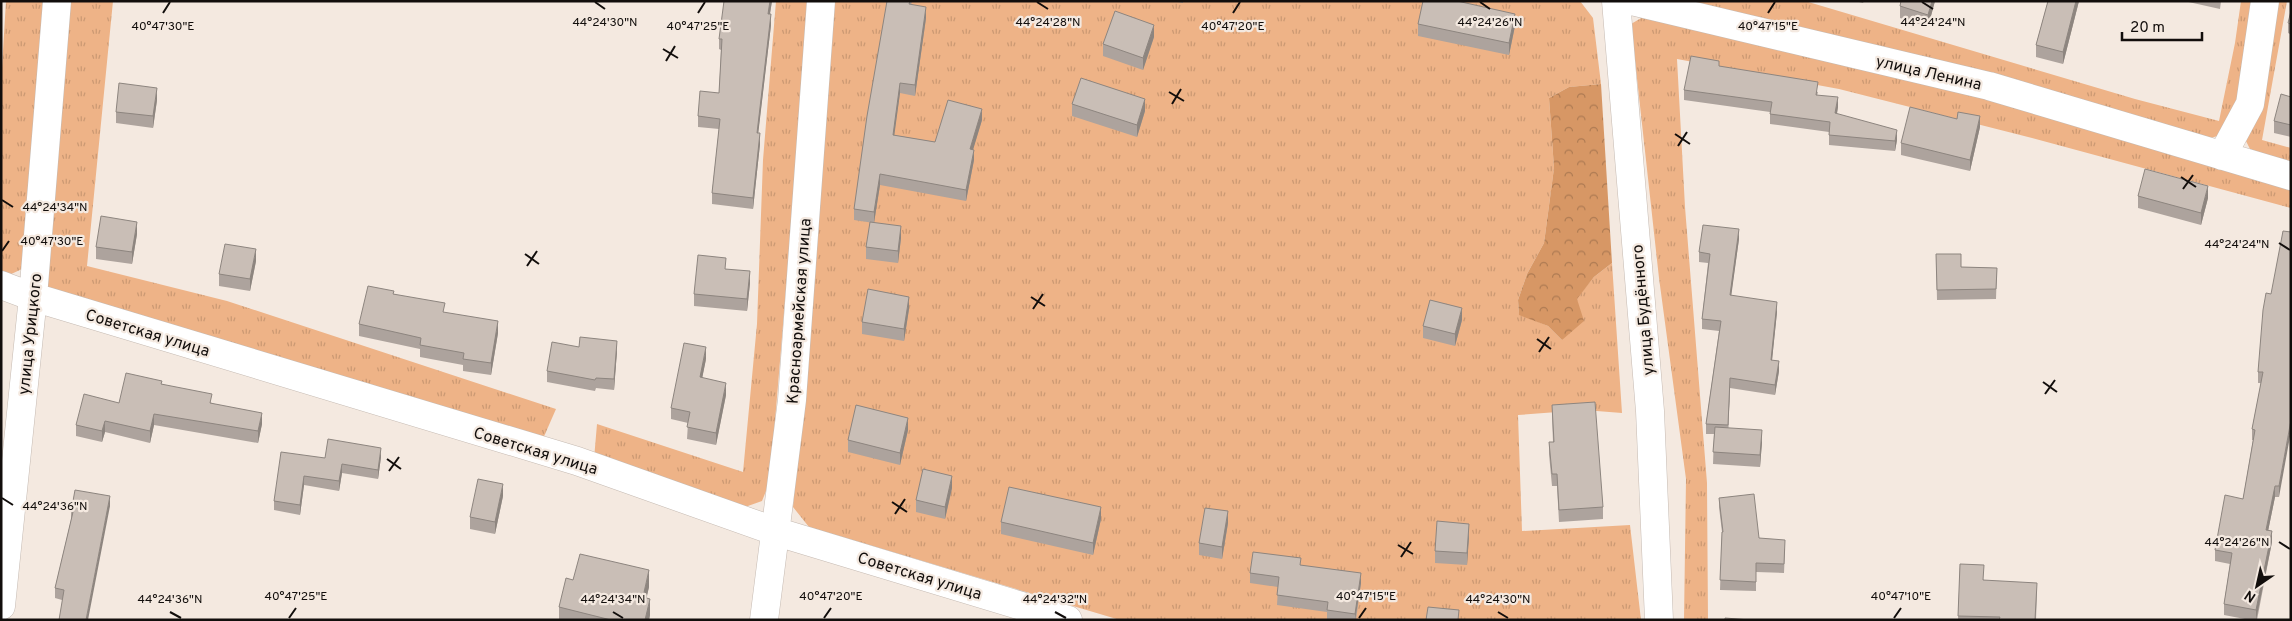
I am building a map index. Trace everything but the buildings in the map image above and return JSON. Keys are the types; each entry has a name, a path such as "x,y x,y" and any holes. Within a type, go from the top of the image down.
{"street":[{"name":"улица Урицкого","path":"1,606 33,297 57,1"},
{"name":"Красноармейская улица","path":"764,620 792,400 821,1"},
{"name":"улица Будённого","path":"1616,1 1650,411 1660,620"},
{"name":"улица Ленина","path":"1631,1 1989,86 2291,176"},
{"path":"2222,156 2250,104 2265,1"},
{"name":"Советская улица","path":"1,285 33,297 576,461 774,531 1068,620"}],"green space":[{"path":"6,1 47,1 22,269 7,276 1,273 1,84"},
{"path":"69,1 113,1 87,266 227,301 556,409 542,441 51,291 45,282"},
{"path":"776,1 810,1 770,481 762,501 745,507 594,459 597,424 743,472 757,324 763,160"},
{"path":"832,1 1580,1 1593,18 1601,84 1569,87 1549,98 1554,168 1544,243 1527,274 1518,300 1519,314 1548,326 1562,340 1576,299 1594,277 1612,263 1622,413 1584,410 1518,415 1522,531 1630,525 1641,620 1120,620 809,527 793,507"},
{"path":"1683,1 1805,1 2135,99 2219,121 2235,43 2241,1 2259,1 2240,104 2224,134 2201,141"},
{"path":"2272,1 2287,1 2262,140 2291,148 2291,165 2250,149 2245,139"},
{"path":"1648,14 1771,40 2291,182 2291,208 2032,138 1839,89 1677,59 1685,207 1707,483 1708,620 1684,620 1686,479 1659,278 1631,24"},
{"path":"1601,84 1612,263 1594,277 1577,299 1584,321 1562,340 1548,326 1519,315 1518,300 1527,274 1544,243 1554,168 1549,98 1569,87"}]}
